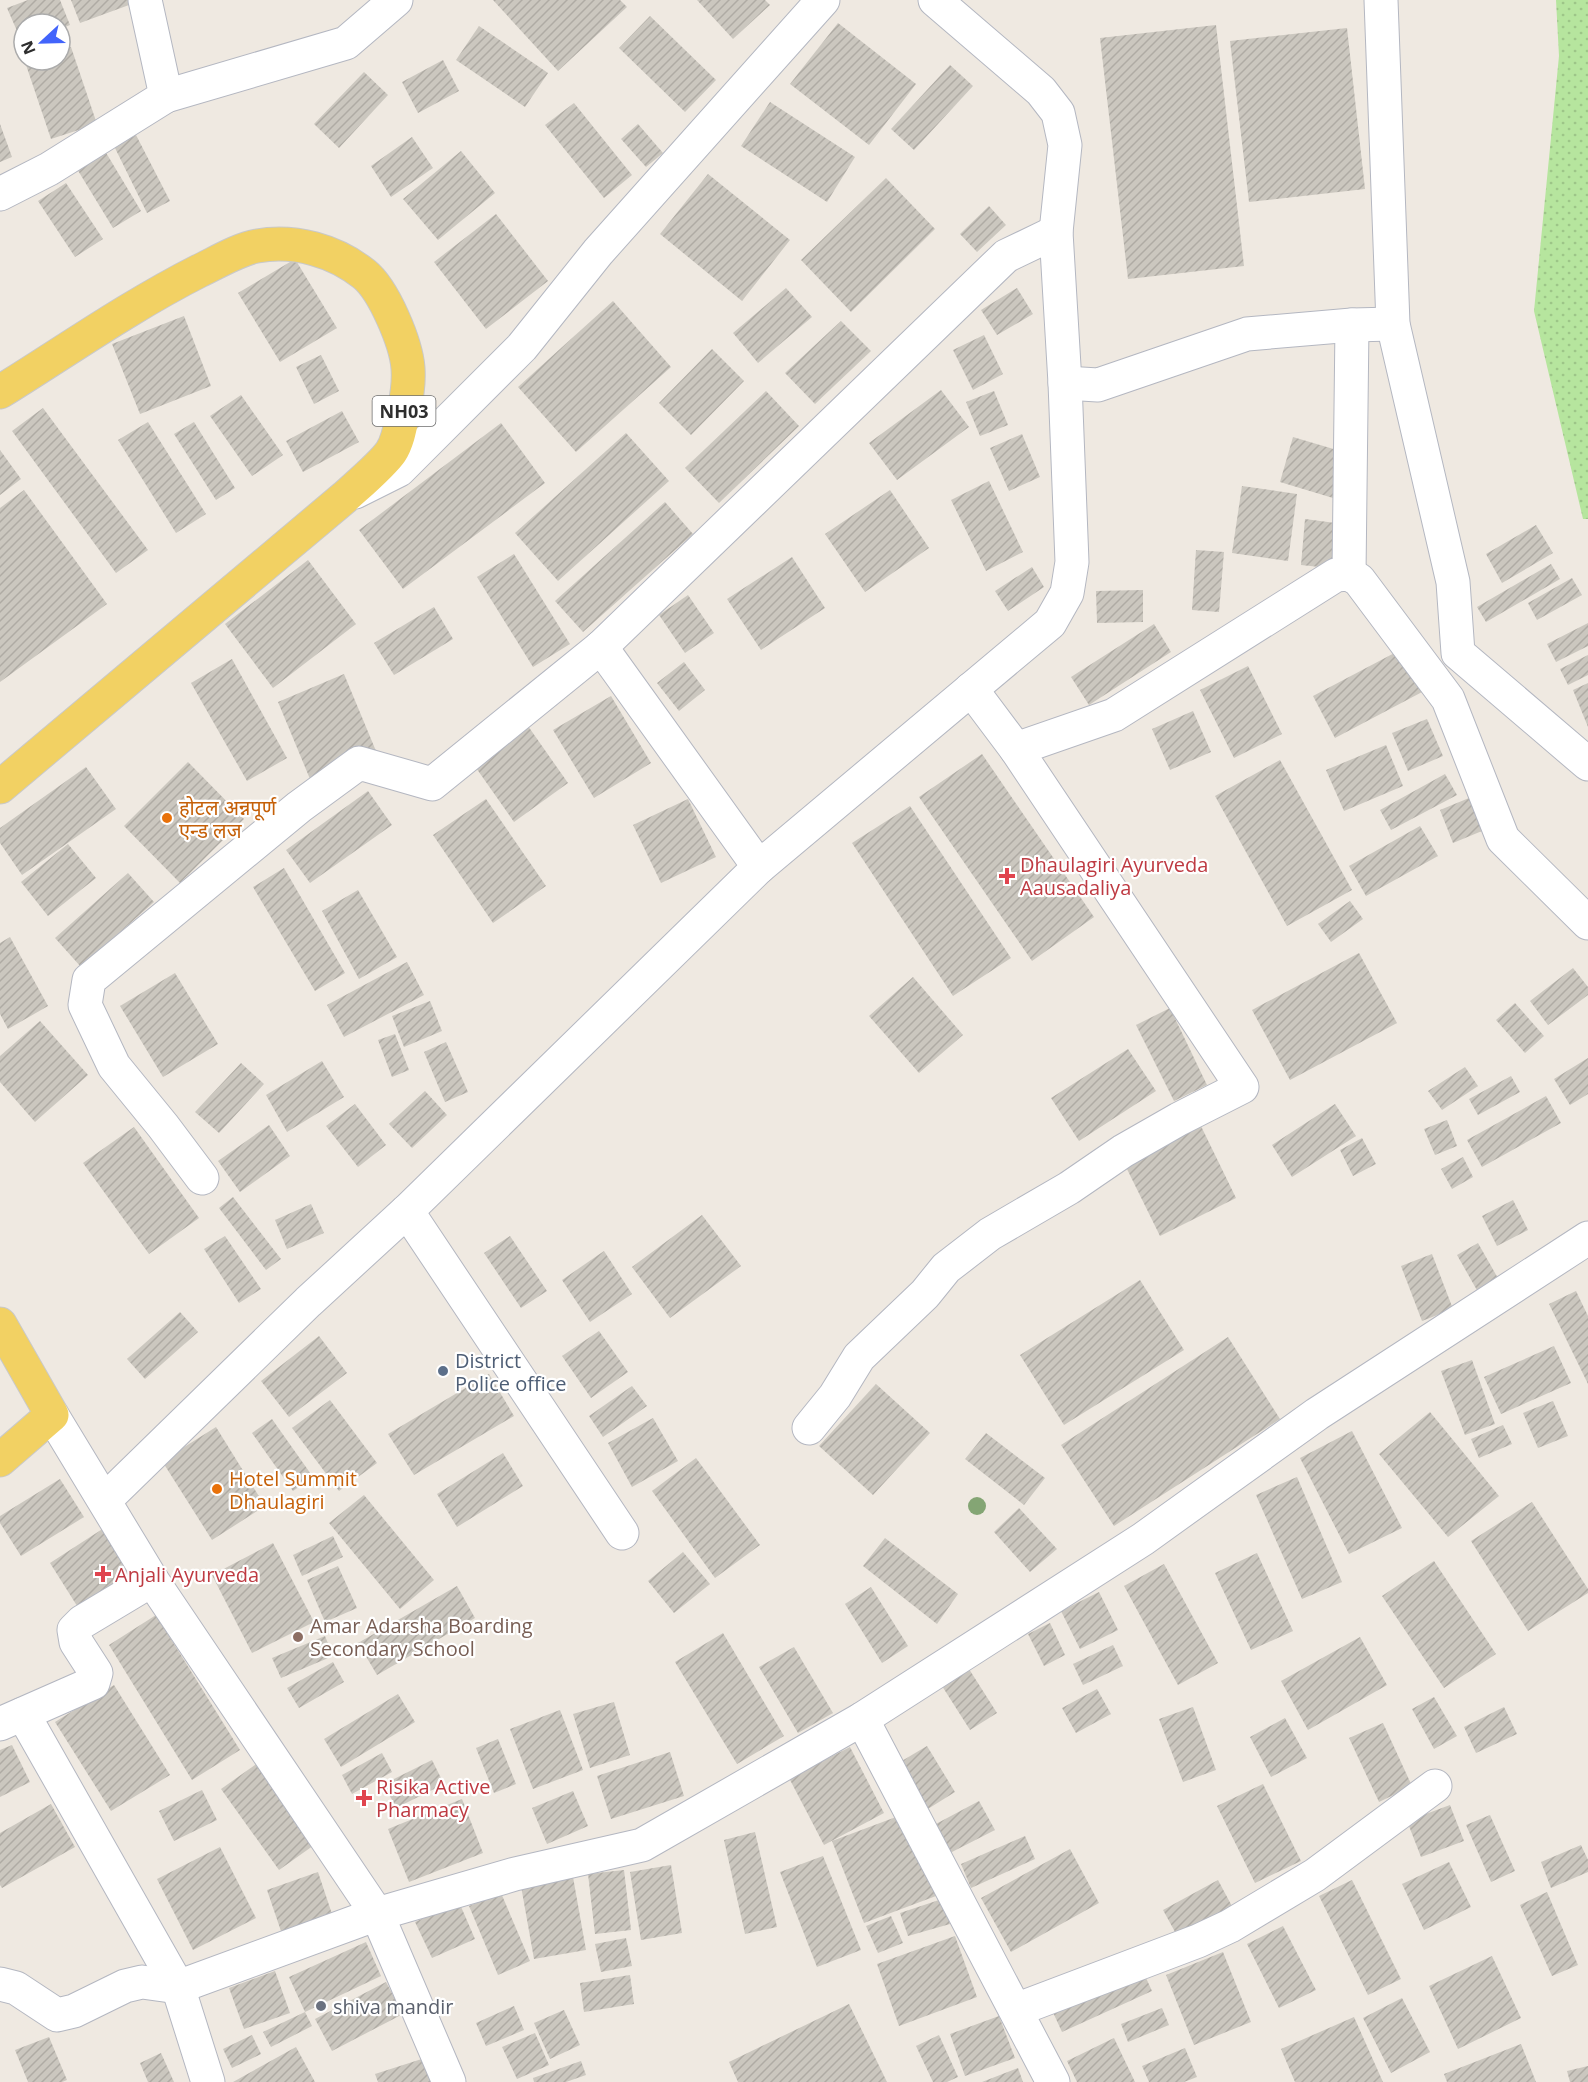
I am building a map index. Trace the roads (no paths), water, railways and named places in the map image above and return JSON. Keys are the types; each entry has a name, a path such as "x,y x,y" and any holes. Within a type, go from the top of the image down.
{"main road":[{"name":"NH03","path":"0,392 168,287 220,261 257,246 313,247 336,257 366,275 383,298 397,325 408,367 406,400 391,452 345,497 0,787"},
{"path":"0,1324 52,1415 0,1460"}],"street":[{"path":"145,0 166,96"},
{"path":"0,194 49,169 166,96 345,43 396,0"},
{"path":"345,497 399,471 522,347 598,252 823,0"},
{"path":"105,1500 308,1302 407,1211 759,867 1050,623 1067,593 1072,562 1056,232 1065,145 1058,113 1041,91 935,0"},
{"path":"1381,0 1393,324 1453,582 1458,653 1588,764"},
{"path":"202,1178 114,1066 85,1005 88,980 299,807 359,764 432,784 601,647 1006,256 1056,232"},
{"path":"1065,383 1098,385 1247,334 1352,325 1393,324"},
{"path":"1349,574 1352,325"},
{"path":"1016,749 1114,715 1336,575 1349,574 1359,580 1449,699 1503,839 1588,923"},
{"path":"601,647 759,867"},
{"path":"809,1428 835,1396 859,1358 925,1294 946,1268 990,1234 1069,1188 1123,1151 1179,1119 1242,1088 1016,749 971,689"},
{"path":"407,1211 622,1533"},
{"path":"0,1984 16,1988 57,2014 74,2012 125,1986 142,1982 178,1987 377,1914 515,1874 642,1845 862,1719 1143,1539 1317,1414 1588,1238"},
{"path":"52,1415 152,1580 377,1914 449,2082"},
{"path":"152,1580 82,1622 74,1630 76,1642 96,1673 93,1683 11,1719 178,1987 208,2082"},
{"path":"862,1719 1053,2082"},
{"path":"1016,2010 1198,1941 1230,1926 1315,1875 1435,1786"}],"place":[{"name":"होटल अन्नपूर्ण एन्ड लज","path":"167,818"},
{"name":"Dhaulagiri Ayurveda Aausadaliya","path":"1007,876"},
{"name":"District Police office","path":"443,1371"},
{"name":"Hotel Summit Dhaulagiri","path":"217,1489"},
{"name":"Anjali Ayurveda","path":"103,1574"},
{"name":"Amar Adarsha Boarding Secondary School","path":"298,1637"},
{"name":"Risika Active Pharmacy","path":"364,1798"},
{"name":"shiva mandir","path":"321,2006"}]}
